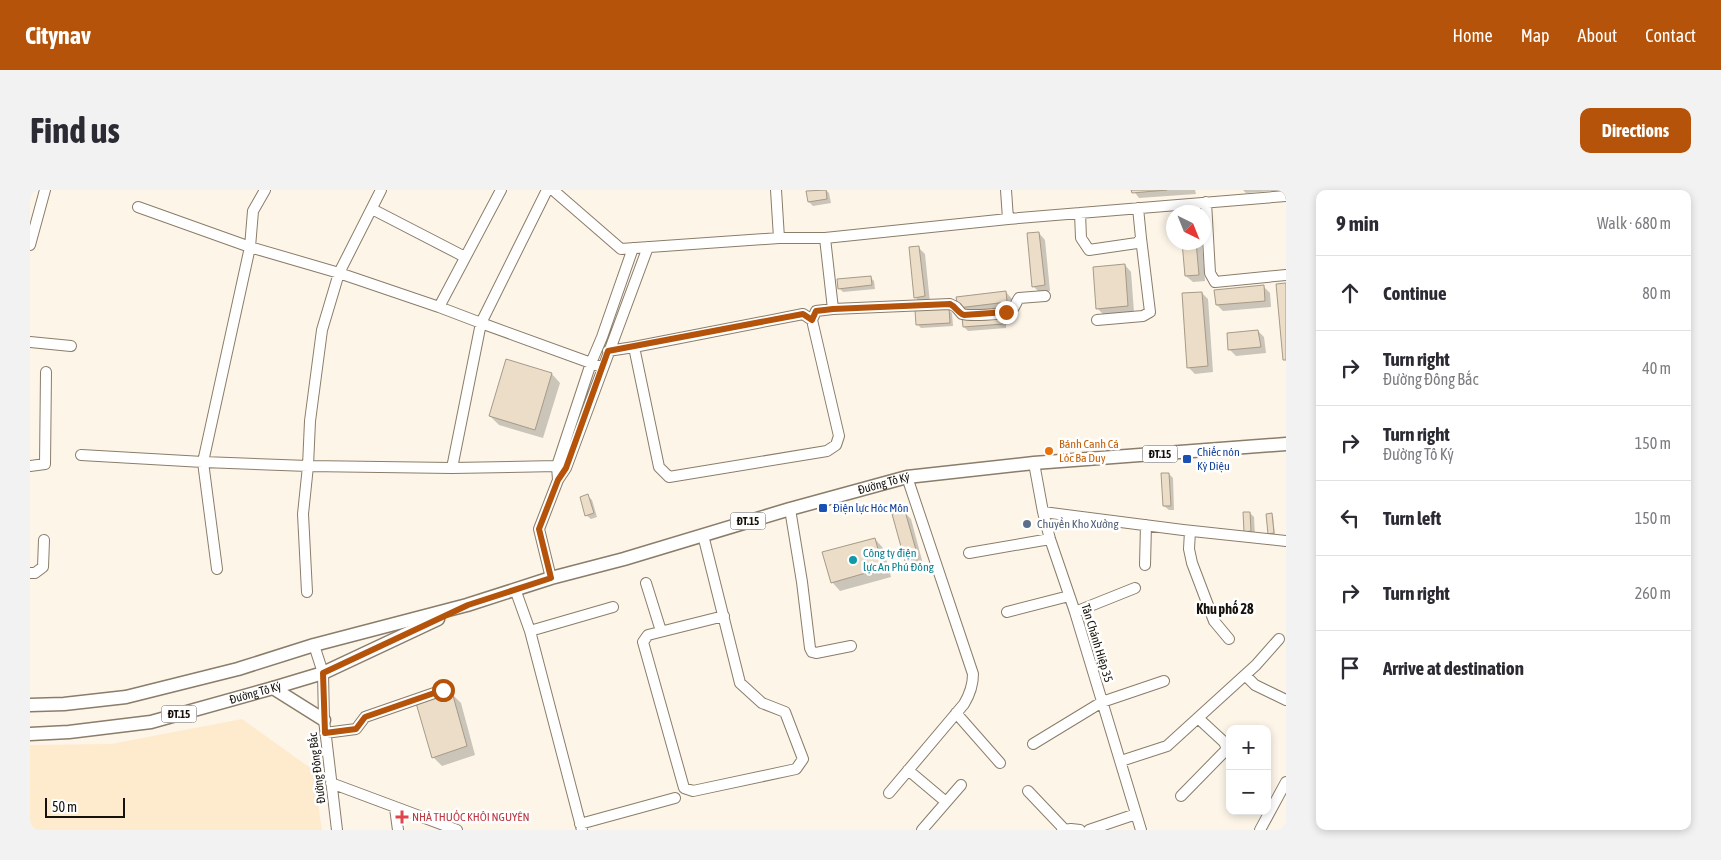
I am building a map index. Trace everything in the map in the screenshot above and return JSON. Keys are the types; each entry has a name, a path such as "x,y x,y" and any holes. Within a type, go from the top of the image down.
{"main road":[{"name":"Đường Tô Ký","path":"30,705 64,704 126,696 238,669 314,645 467,605 551,578 624,559 703,534 906,477 1034,463 1286,444"},
{"name":"Đường Tô Ký","path":"30,734 69,732 151,722 273,688 323,673 467,605"},
{"path":"273,688 324,720"}],"street":[{"path":"30,245 40,200 45,190"},
{"path":"217,569 204,462 250,247 253,211 265,190"},
{"path":"307,592 303,514 310,421 322,330 339,273 381,190"},
{"path":"439,307 501,190"},
{"path":"452,468 481,323 546,190"},
{"path":"553,190 621,249 779,238 825,238 1008,219 1286,196"},
{"path":"776,190 779,238"},
{"path":"1006,190 1008,219"},
{"path":"1206,202 1210,273 1215,282 1286,276"},
{"path":"138,207 250,247 339,273 439,307 602,367"},
{"path":"1097,320 1143,316 1150,312 1138,208"},
{"path":"372,209 465,257"},
{"path":"1080,213 1080,238 1089,250 1137,243 1141,238"},
{"path":"825,238 833,309"},
{"path":"562,467 648,247"},
{"path":"551,578 539,529 558,480 591,363 633,248"},
{"path":"634,347 659,468 670,477 827,452 836,445 839,436 812,320 816,311 950,304 956,307 962,314 971,315 1006,312 1013,309 1020,298 1045,296"},
{"path":"608,351 803,314 812,320"},
{"path":"30,342 71,346"},
{"path":"30,466 45,464 46,372"},
{"path":"80,455 308,466 562,467"},
{"name":"Tân Chánh Hiệp 35","path":"1034,463 1050,539 1075,612 1141,830"},
{"path":"889,793 964,704 972,689 973,674 906,477"},
{"path":"790,509 810,648 812,652 816,653 851,646"},
{"path":"1043,512 1286,540"},
{"path":"1146,525 1146,565"},
{"path":"1190,530 1189,549 1192,563 1217,626 1230,639"},
{"path":"703,534 724,616 740,683 762,703 785,712 803,759 796,769 693,791 684,788 643,642 648,635 724,616"},
{"path":"969,553 1050,539"},
{"path":"30,573 35,573 43,567 44,540"},
{"path":"646,583 662,631"},
{"path":"1075,612 1135,588"},
{"path":"515,589 530,631 581,827 675,798"},
{"path":"1007,612 1069,596"},
{"path":"530,631 613,608"},
{"path":"1121,761 1167,746 1245,675 1279,639"},
{"name":"Đường Đông Bắc","path":"314,645 323,673 325,733 337,830"},
{"path":"1245,675 1255,685 1286,700"},
{"path":"1033,744 1102,702 1164,681"},
{"path":"325,733 356,729 365,717 443,690"},
{"path":"956,713 1000,762"},
{"path":"1182,796 1227,749 1224,742 1198,718"},
{"path":"908,770 946,802"},
{"path":"1260,830 1283,797 1286,782"},
{"path":"331,783 457,830"},
{"path":"922,830 961,785"},
{"path":"1028,790 1063,830 1080,830"},
{"path":"395,808 398,830"},
{"path":"1089,830 1136,814"}],"shaded area":[{"path":"242,719 313,770 322,830 30,830 30,745 111,744"}],"building":[{"path":"826,190 827,199 808,202 806,191"},
{"path":"1131,190 1167,190 1132,193"},
{"path":"1039,232 1045,285 1032,287 1027,233"},
{"path":"919,246 925,296 914,298 909,247"},
{"path":"1183,250 1197,250 1199,275 1185,276"},
{"path":"1125,264 1128,306 1096,309 1093,267"},
{"path":"871,276 872,285 838,289 837,279"},
{"path":"1286,283 1286,360 1283,360 1276,284"},
{"path":"1264,285 1265,301 1216,305 1214,290"},
{"path":"1006,291 1007,302 958,308 956,297"},
{"path":"1202,292 1208,366 1187,368 1182,293"},
{"path":"949,308 950,323 916,325 915,310"},
{"path":"1002,314 1003,324 963,327 962,317"},
{"path":"1258,330 1261,347 1228,350 1227,333"},
{"path":"506,359 552,373 535,430 489,416"},
{"path":"1161,473 1169,473 1171,506 1163,506"},
{"path":"588,494 594,513 585,516 580,497"},
{"path":"905,511 918,557 905,561 892,514"},
{"path":"1243,512 1250,512 1251,531 1244,532"},
{"path":"1272,513 1274,533 1268,534 1266,514"},
{"name":"Công ty điện lực An Phú Đông","path":"875,538 883,568 831,583 822,552"},
{"path":"452,692 467,746 432,758 416,703"}],"place":[{"name":"Bánh Canh Cá Lóc Ba Duy","path":"1049,451"},
{"name":"Chiếc nón Kỳ Diệu","path":"1187,459"},
{"name":"Điện lực Hóc Môn","path":"823,508"},
{"name":"Chuyển Kho Xưởng","path":"1027,524"},
{"name":"Công ty điện lực An Phú Đông","path":"853,560"},
{"name":"NHÀ THUỐC KHÔI NGUYÊN","path":"402,817"}],"district":[{"name":"Khu phố 28","path":"1225,609"}],"route":[{"path":"443,690 365,717 356,729 325,733 323,673 468,605 551,578 539,529 558,480 566,468 608,351 803,314 812,320 816,311 833,309 950,304 964,315 1006,312"}]}
